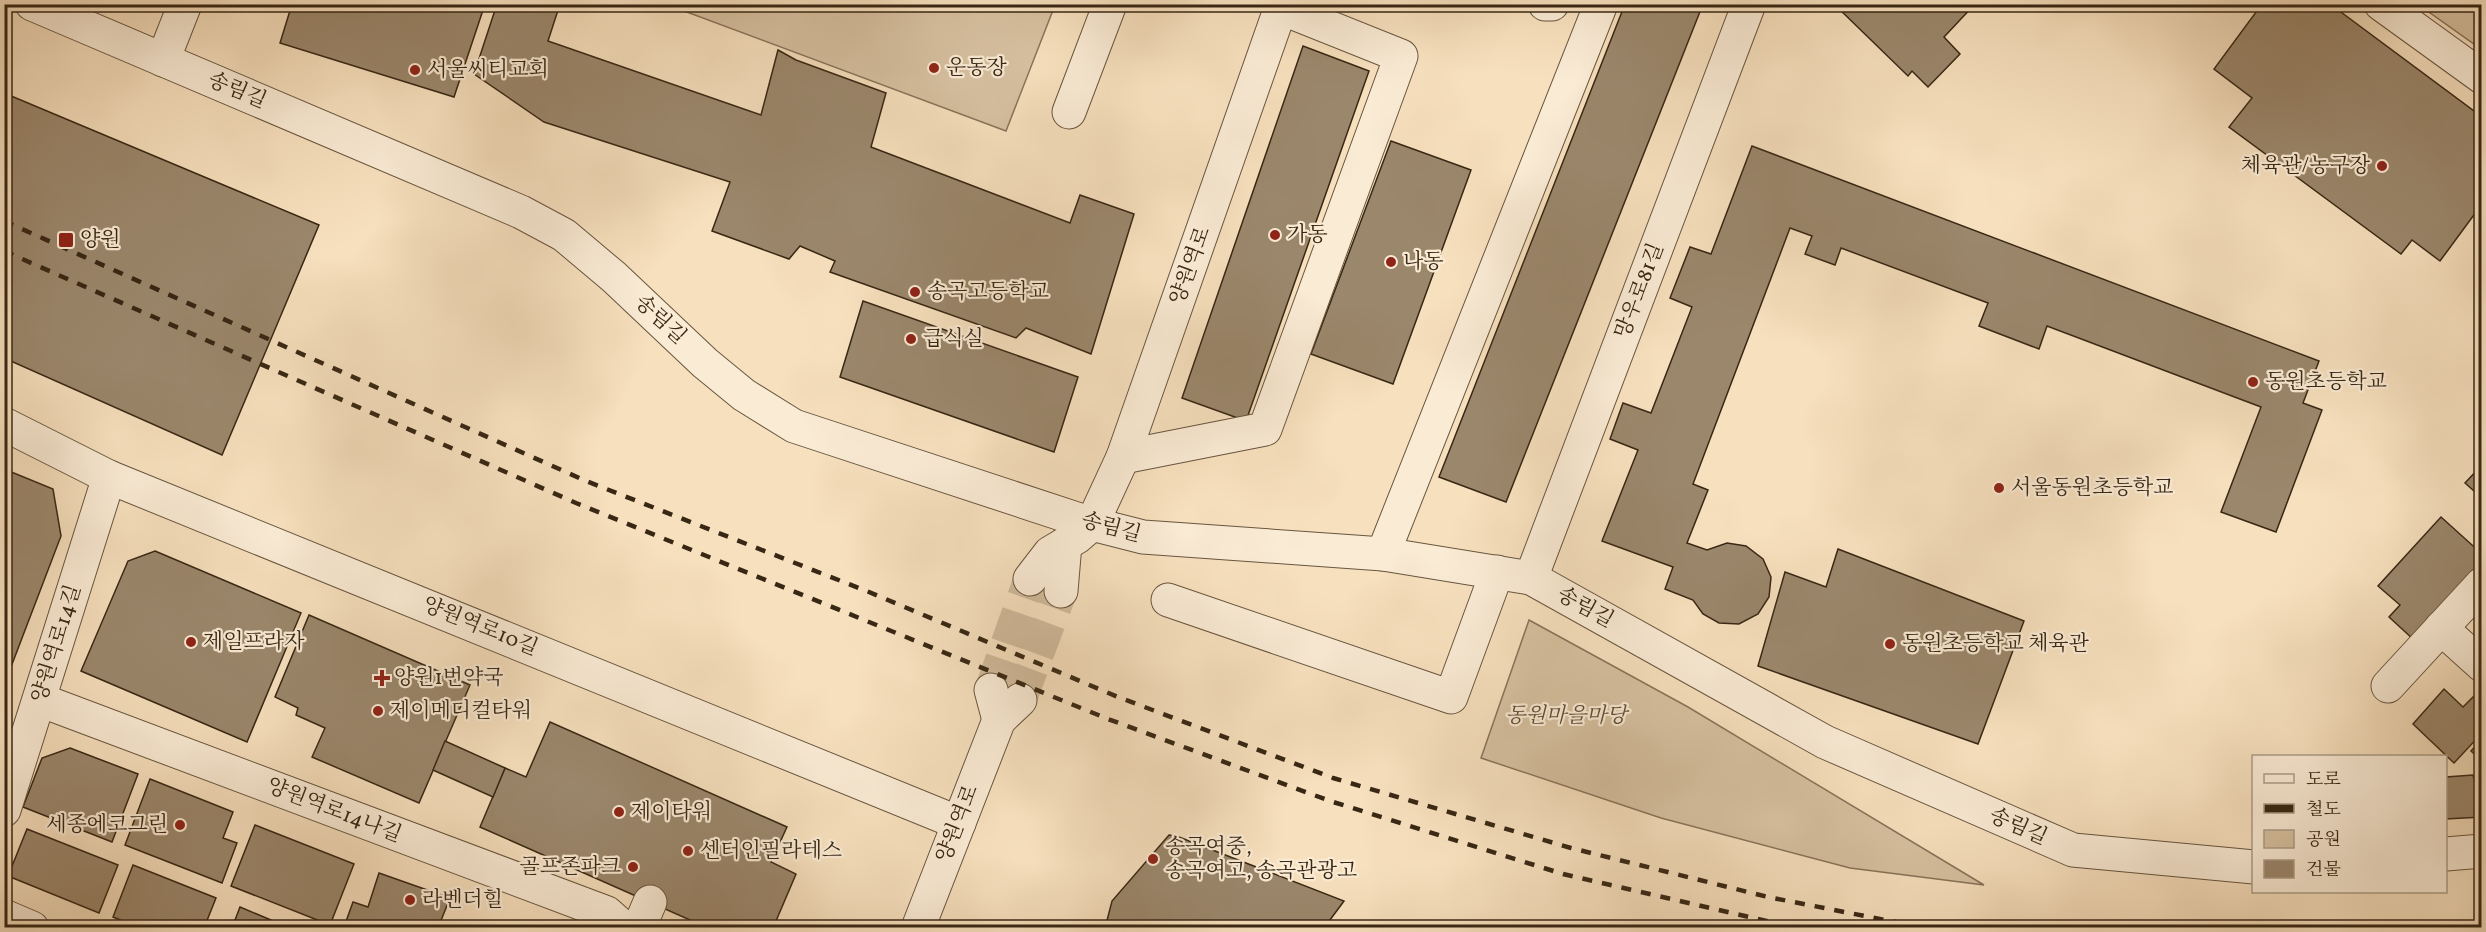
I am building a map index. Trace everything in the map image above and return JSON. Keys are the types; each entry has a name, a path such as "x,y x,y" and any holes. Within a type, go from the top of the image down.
{"street":[{"name":"송림길","path":"32,4 520,212 564,235 614,277 705,363 744,395 794,426 1126,534 1164,540 1383,554 1531,578 1825,742 2073,850 2252,867"},
{"path":"163,60 185,4"},
{"path":"1068,112 1110,4"},
{"path":"1545,4 1552,4"},
{"path":"1383,554 1600,4"},
{"name":"망우로81길","path":"1531,578 1749,4"},
{"path":"2381,4 2481,77"},
{"path":"1123,457 1266,429 1401,56 1282,6"},
{"name":"양원역로","path":"1092,524 1123,457 1282,6"},
{"name":"양원역로10길","path":"4,424 109,477 959,823"},
{"name":"양원역로14길","path":"4,810 109,477"},
{"path":"1030,579 1046,556 1092,524"},
{"path":"1061,591 1065,544"},
{"path":"1168,600 1450,697 1497,572"},
{"path":"2388,686 2481,584"},
{"path":"2440,628 2481,665"},
{"name":"양원역로14나길","path":"40,700 607,913 624,927"},
{"name":"양원역로","path":"918,927 1003,704"},
{"path":"2447,854 2481,851"},
{"path":"4,916 32,927"}],"green space":[{"name":"운동장","path":"668,5 1055,5 1006,131"},
{"path":"2419,5 2481,5 2481,49"},
{"name":"동원마을마당","path":"1529,620 1688,707 1984,885 1850,868 1661,818 1481,758"}],"building":[{"name":"서울씨티교회","path":"292,4 485,4 454,97 280,43"},
{"name":"송곡고등학교","path":"497,4 560,4 548,41 761,115 778,50 796,60 886,93 871,147 1070,223 1080,195 1134,214 1091,354 1026,328 1016,338 830,272 835,261 800,246 789,259 712,231 730,182 544,122 474,74"},
{"path":"1625,4 1703,4 1506,502 1439,477"},
{"path":"1834,4 1975,4 1944,37 1960,54 1928,87 1912,71 1908,76"},
{"name":"체육관/농구장","path":"2262,4 2330,4 2482,117 2482,204 2440,261 2412,240 2401,254 2229,127 2252,98 2214,69"},
{"name":"가동","path":"1303,46 1369,71 1246,421 1182,398"},
{"path":"4,93 319,225 222,455 4,358"},
{"name":"나동","path":"1391,141 1471,170 1393,384 1311,354"},
{"name":"동원초등학교","path":"1752,146 2319,361 2303,403 2322,410 2276,532 2221,512 2261,407 2047,326 2039,349 1979,326 1988,303 1841,248 1835,265 1805,254 1812,236 1790,228 1693,484 1708,490 1687,543 1707,550 1727,543 1746,546 1763,559 1771,577 1769,597 1758,614 1739,624 1719,623 1703,614 1693,600 1665,589 1673,567 1602,541 1638,450 1610,439 1623,403 1651,413 1692,307 1670,298 1690,247 1711,254"},
{"name":"급식실","path":"863,301 1078,377 1054,452 840,377"},
{"path":"2482,465 2482,498 2465,483"},
{"path":"4,469 53,489 61,536 6,680"},
{"path":"2441,517 2482,554 2482,566 2414,640 2389,617 2400,605 2378,586"},
{"name":"동원초등학교 체육관","path":"1838,549 2024,621 1978,744 1758,666 1785,572 1826,587"},
{"name":"제일프라자","path":"155,551 301,613 247,742 81,671 128,561"},
{"name":"제이메디컬타워","path":"309,615 470,685 419,803 312,757 325,728 296,715 298,708 275,697"},
{"path":"2444,689 2463,707 2479,691 2482,694 2482,733 2454,763 2413,724"},
{"name":"제이타워","path":"550,722 787,827 771,862 796,874 773,928 708,928 480,827 505,768 526,777"},
{"path":"2482,739 2482,761 2471,751"},
{"path":"445,741 505,768 493,797 433,770"},
{"path":"70,748 138,774 112,842 23,807 42,758"},
{"path":"2473,775 2475,783 2480,783 2482,817 2447,819 2447,777"},
{"name":"세종에코그린","path":"150,779 233,812 223,838 237,843 222,883 125,845"},
{"path":"255,825 354,864 330,925 231,886"},
{"path":"27,829 118,865 99,913 8,876"},
{"path":"1169,835 1344,901 1324,928 1105,928 1112,901"},
{"path":"133,865 216,898 204,928 140,928 113,917"},
{"name":"라벤더힐","path":"379,873 450,898 438,928 344,927 353,902 368,907"},
{"path":"240,907 290,928 232,928"}],"tunnel":[{"path":"991,690 1030,579"},
{"path":"1020,700 1061,591"}],"railway":[{"path":"4,221 586,481 869,592 1118,697 1333,778 1571,848 1768,897 1926,928"},
{"path":"4,251 576,503 1108,719 1330,801 1563,874 1797,928"}],"place":[{"name":"운동장","path":"934,68"},
{"name":"서울씨티교회","path":"415,70"},
{"name":"체육관/농구장","path":"2382,166"},
{"name":"가동","path":"1275,235"},
{"name":"양원","path":"66,240"},
{"name":"나동","path":"1391,262"},
{"name":"송곡고등학교","path":"915,292"},
{"name":"급식실","path":"911,339"},
{"name":"동원초등학교","path":"2253,382"},
{"name":"서울동원초등학교","path":"1999,488"},
{"name":"제일프라자","path":"191,642"},
{"name":"동원초등학교 체육관","path":"1890,644"},
{"name":"양원1번약국","path":"382,678"},
{"name":"제이메디컬타워","path":"378,711"},
{"name":"제이타워","path":"619,812"},
{"name":"세종에코그린","path":"180,825"},
{"name":"센터인필라테스","path":"688,851"},
{"name":"송곡여중, 송곡여고, 송곡관광고","path":"1153,859"},
{"name":"골프존파크","path":"633,867"},
{"name":"라벤더힐","path":"410,900"}]}
